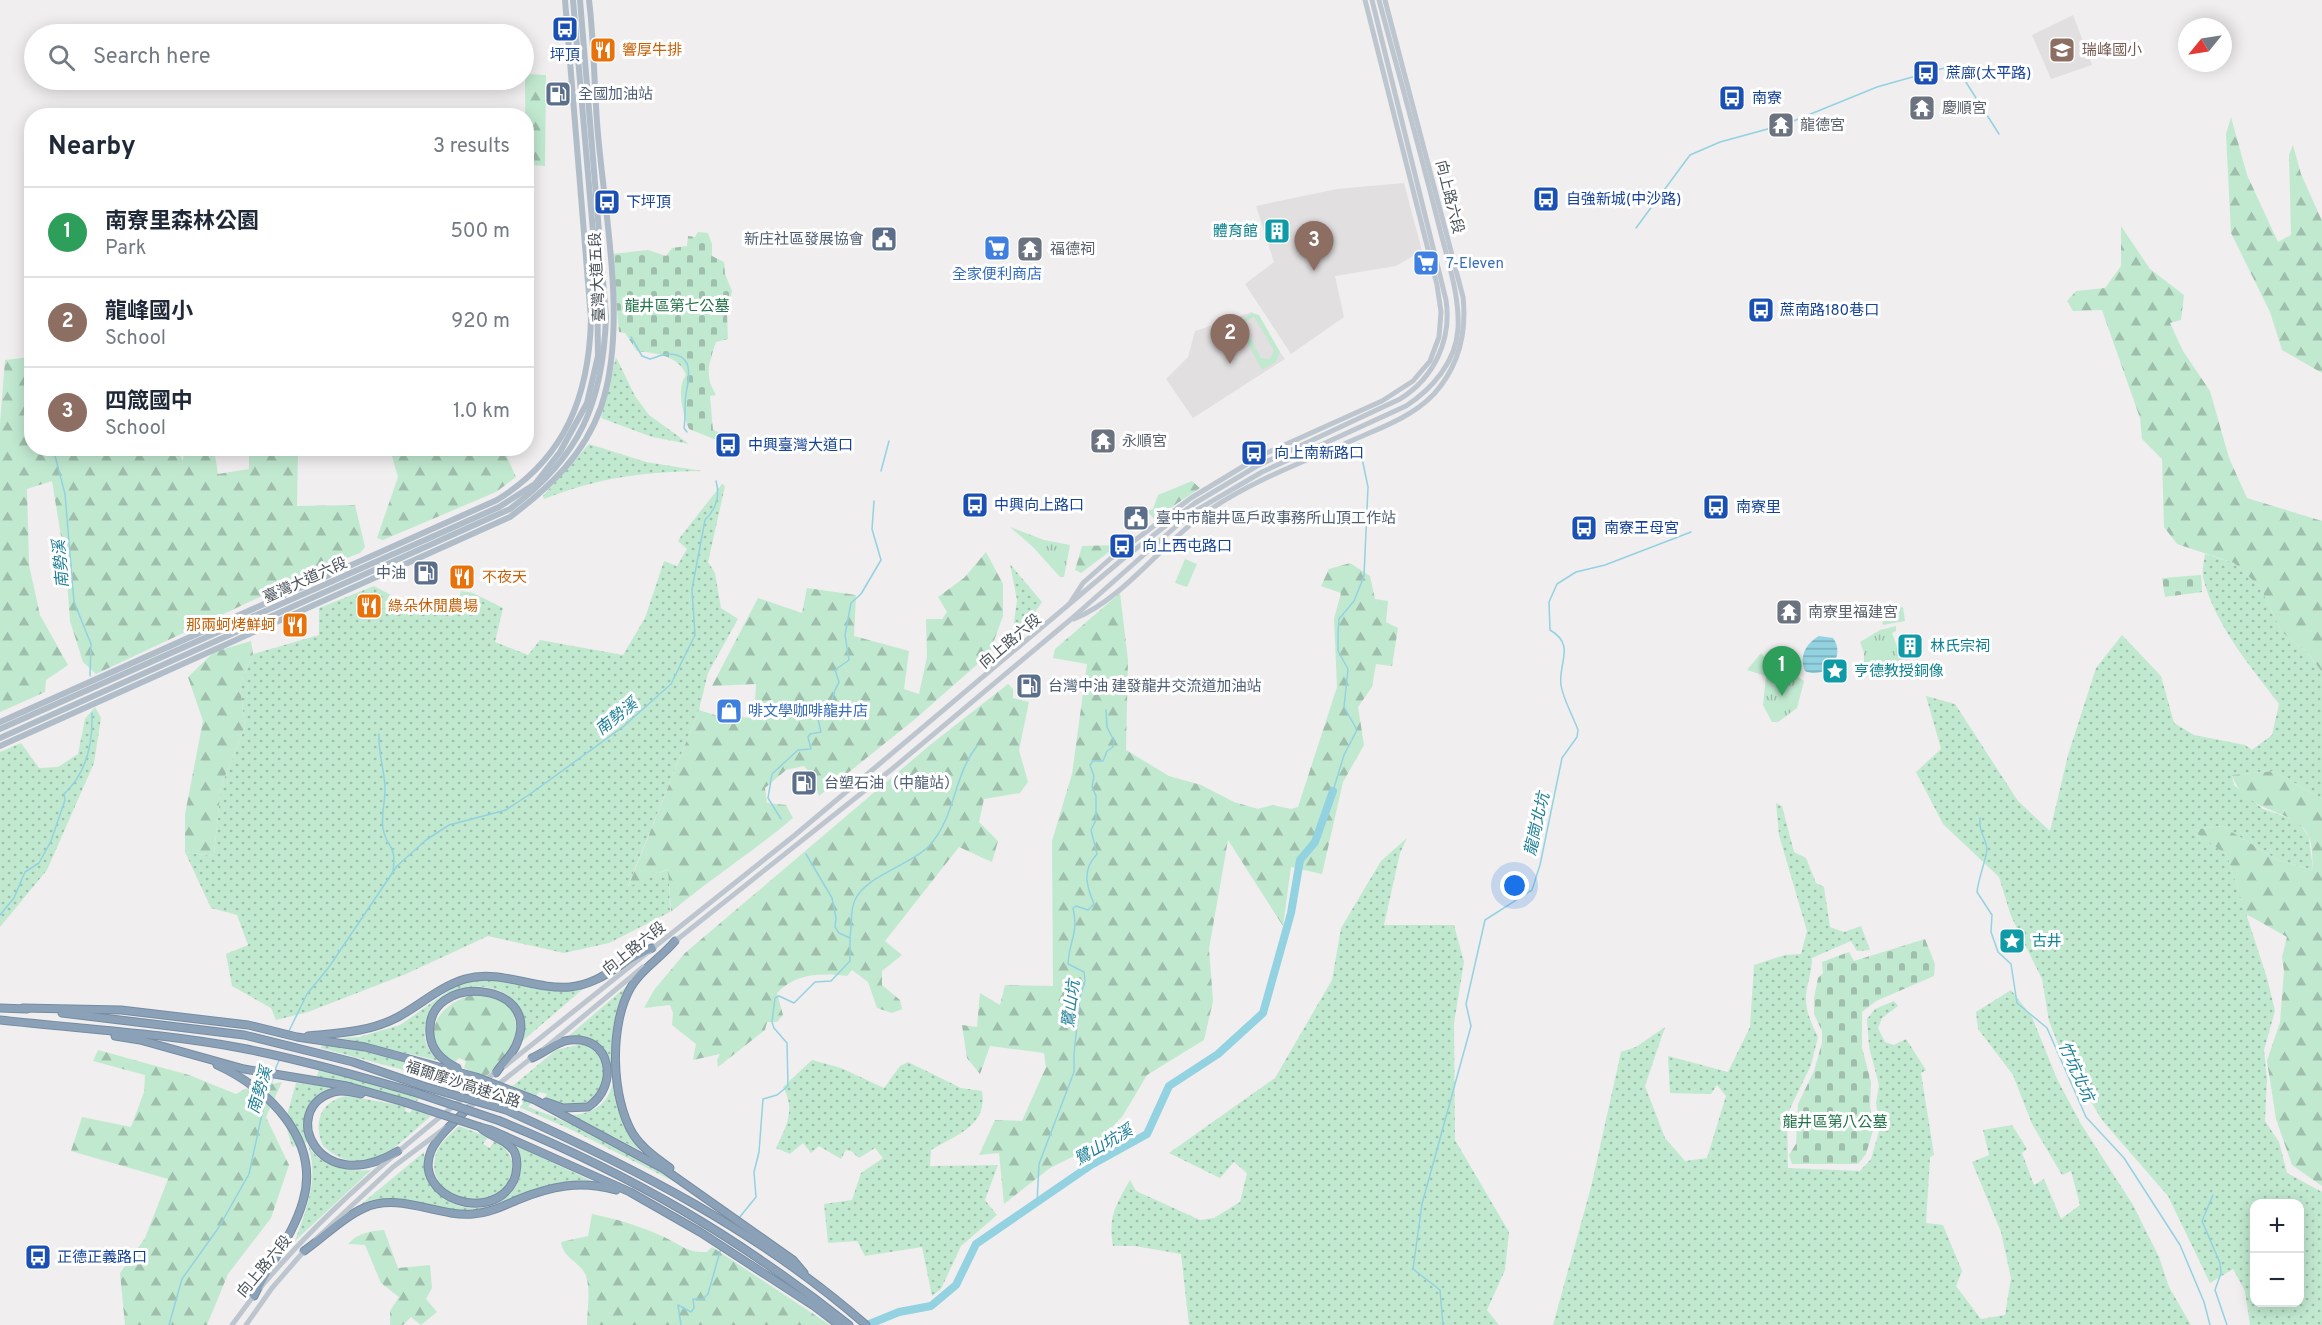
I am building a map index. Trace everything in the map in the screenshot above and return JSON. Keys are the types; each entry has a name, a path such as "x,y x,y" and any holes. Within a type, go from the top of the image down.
{"highway":[{"path":"675,941 630,988 619,1024 616,1069 623,1111 633,1133 648,1151 692,1187"},
{"path":"297,1037 336,1034 386,1023 449,985 469,978 494,976 557,986 581,985 592,982 652,948"},
{"path":"476,1077 445,1060 435,1049 430,1036 434,1011 449,998 465,992 481,991 500,995 511,1004 518,1017 520,1030 517,1045 496,1073"},
{"name":"福爾摩沙高速公路","path":"0,1008 23,1008 244,1035 352,1062 506,1110 591,1148 672,1189 720,1218 815,1284 866,1325"},
{"path":"23,1008 121,1010 248,1025 297,1037 376,1050 476,1077 535,1100 563,1108 588,1107 606,1089 609,1073 605,1058 589,1043 580,1040 560,1043 532,1058"},
{"name":"福爾摩沙高速公路","path":"0,1020 102,1030 241,1048 309,1063 414,1092 500,1121 547,1140 653,1192 714,1226 849,1325"},
{"path":"22,1022 141,1040 244,1069 311,1082 347,1086 491,1130 649,1202 700,1232 814,1306 839,1325"},
{"path":"175,1049 224,1068 261,1091 284,1116 300,1144 307,1174 303,1203 254,1296"},
{"path":"382,1095 342,1091 324,1096 315,1106 310,1117 310,1140 326,1159 342,1165 373,1164 398,1151"},
{"path":"535,1100 633,1150 692,1187 793,1260 815,1284"},
{"path":"467,1109 437,1141 430,1152 430,1172 434,1181 454,1200 471,1204 497,1199 509,1189 516,1175 515,1154 509,1145 480,1127"},
{"path":"304,1251 364,1208 387,1203 403,1203 457,1215 480,1214 538,1191 581,1183 615,1189 649,1202"}],"main road":[{"name":"臺灣大道五段","path":"511,491 540,465 572,418 580,401 589,355 591,319 565,0"},
{"name":"臺灣大道五段","path":"519,495 535,484 579,421 593,384 598,356 597,278 573,0"},
{"name":"臺灣大道五段","path":"510,509 548,478 567,456 588,418 603,366 606,317 580,0"},
{"name":"臺灣大道五段","path":"510,517 551,485 573,459 595,421 608,376 612,334 611,276 589,0"},
{"name":"向上路六段","path":"1068,608 1083,583 1191,498 1262,455 1394,395 1419,374 1435,351 1439,337 1441,312 1437,285 1365,0"},
{"name":"向上路六段","path":"232,1325 306,1234 398,1151 795,835 1068,608 1124,558 1195,502 1257,466 1400,399 1417,386 1438,358 1447,328 1446,300 1372,0"},
{"name":"向上路六段","path":"246,1325 272,1288 304,1251 393,1167 817,830 1070,620 1190,514 1262,472 1423,396 1449,360 1458,330 1456,304 1427,178 1379,0"},
{"name":"向上路六段","path":"1070,620 1094,610 1178,533 1208,511 1262,481 1404,417 1427,400 1450,372 1460,351 1465,327 1463,297 1385,0"},
{"name":"臺灣大道六段","path":"0,722 432,530 511,491"},
{"name":"臺灣大道六段","path":"0,729 500,507 519,495"},
{"name":"臺灣大道六段","path":"0,738 510,509"},
{"name":"臺灣大道六段","path":"0,746 510,517"}],"shaded area":[{"name":"瑞峰國小","path":"2073,15 2092,65 2051,79 2032,35"},
{"path":"1404,183 1422,251 1396,266 1335,276 1344,317 1291,354 1245,284 1274,262 1256,206 1337,189"},
{"path":"1252,312 1285,359 1193,418 1166,379 1188,357 1195,331"}],"green space":[{"path":"534,74 546,75 545,166 534,165 534,108 525,108 525,90 534,90"},
{"path":"2231,117 2247,175 2278,242 2291,235 2289,155 2293,145 2301,174 2322,221 2322,373 2282,350 2270,312 2231,233 2226,134"},
{"path":"2121,226 2150,269 2184,295 2181,320 2170,323 2183,351 2210,391 2229,458 2247,498 2322,521 2322,672 2307,652 2282,632 2260,587 2234,563 2177,544 2164,527 2162,459 2142,439 2140,418 2102,310 2073,311 2067,301 2076,291 2105,288 2121,266"},
{"name":"龍井區第七公墓","path":"698,232 708,233 712,244 712,256 724,262 725,274 732,291 727,315 728,339 716,342 709,369 710,381 716,395 710,396 713,430 723,434 724,443 689,429 681,394 686,375 683,368 665,356 637,351 625,333 619,332 612,254 648,250 666,256 672,248 687,246 688,236 695,237"},
{"path":"1252,313 1259,315 1280,352 1276,362 1262,370 1235,320 1239,318 1241,321","holes":["1254,317 1274,350 1270,359 1261,358 1244,326 1247,320"]},
{"path":"616,357 635,396 649,415 689,444 652,437 601,418"},
{"path":"24,358 24,456 180,456 183,461 183,456 215,456 218,474 249,469 249,456 298,456 297,506 355,505 365,547 360,553 326,566 96,674 83,662 70,621 66,567 52,481 27,489 29,565 40,615 68,665 46,680 45,692 0,712 0,424 5,360"},
{"path":"589,444 646,462 702,471 622,477 584,485 544,499 543,496"},
{"path":"392,456 508,456 516,477 496,492 383,540 377,538 398,477"},
{"path":"1192,481 1200,488 1154,519 1147,511 1153,509 1158,495"},
{"path":"722,484 725,486 708,562 715,573 721,608 738,619 708,673 699,710 628,886 669,869 670,912 609,943 564,953 488,936 406,974 308,1012 276,1020 271,1008 232,986 226,954 248,945 237,915 211,908 185,852 212,856 214,854 221,786 245,727 240,685 253,654 319,635 319,608 374,586 411,606 459,597 461,591 473,593 503,608 495,642 528,655 540,640 623,655 645,618 664,561 677,566 687,549 678,541"},
{"path":"1010,527 1044,540 1070,545 1064,577 1060,577 1033,547"},
{"path":"1118,545 1081,573 1075,570 1082,546"},
{"path":"986,552 1003,584 1003,616 989,654 914,720 819,796 813,777 804,766 786,770 765,788 767,803 786,805 793,818 671,912 668,869 628,887 699,710 718,716 754,718 756,684 712,686 758,598 802,613 807,588 856,595 854,636 909,651 904,689 919,694 927,657 926,619 942,619 947,612 938,597 964,578"},
{"path":"2205,554 2234,563 2260,587 2282,632 2307,652 2322,672 2322,799 2274,771 2232,775 2234,785 2263,809 2298,821 2309,837 2313,870 2278,860 2222,826 2193,830 2227,855 2267,978 2275,1011 2264,1050 2267,1080 2265,1121 2279,1142 2287,1173 2322,1192 2322,1325 2250,1325 2245,1291 2233,1269 2210,1283 2168,1196 2102,1120 2061,1052 2049,1021 2042,979 2011,916 1999,877 1943,824 1916,772 1941,749 1926,696 1955,704 2018,801 2050,831 2068,755 2096,668 2122,635 2161,676 2174,723 2194,735 2245,745 2252,750 2272,735 2279,704 2224,628 2208,594 2203,568"},
{"path":"1185,559 1197,564 1187,587 1175,583"},
{"path":"1350,563 1370,576 1375,599 1388,601 1386,622 1398,628 1392,666 1376,664 1372,687 1358,707 1364,745 1343,782 1322,874 1291,867 1283,926 1228,840 1209,949 1213,1001 1204,1040 1147,1075 1122,1117 1092,1147 1050,1168 1004,1204 999,1153 979,1155 995,1120 1022,1121 1046,1067 1044,1053 990,1046 980,1074 967,1058 962,1025 977,1027 980,993 1000,1005 1005,985 1053,986 1052,841 1072,774 1087,664 1053,658 1055,649 1120,593 1128,660 1126,750 1169,776 1201,785 1234,802 1258,809 1272,805 1291,809 1298,807 1337,687 1334,619 1341,593 1321,586 1329,569"},
{"path":"1010,564 1042,602 1028,622 1012,637 1017,600"},
{"path":"2201,575 2202,592 2165,597 2162,578"},
{"path":"1903,607 1905,621 1883,625 1881,611"},
{"path":"1896,626 1896,631 1892,633 1902,660 1864,669 1864,653 1860,642 1880,630"},
{"path":"251,641 253,654 240,685 245,727 221,786 214,854 212,856 185,852 185,814 203,721 188,677 214,652"},
{"path":"1761,653 1778,671 1790,676 1794,669 1797,676 1804,681 1797,708 1778,722 1772,722 1763,705 1766,676 1747,670"},
{"path":"1008,684 1013,689 1013,698 1029,702 1019,750 1028,782 1020,793 984,799 979,822 998,841 992,862 959,847 885,941 902,955 882,971 882,985 900,1000 902,1009 892,1013 877,1008 868,982 852,970 847,976 809,976 792,981 777,993 783,1015 777,1022 767,1022 765,1030 718,1067 717,1060 720,1054 693,1060 696,1044 672,1025 673,1013 670,1005 644,1008 654,990 685,953 930,745"},
{"path":"95,707 101,718 94,763 47,870 0,927 0,752 21,743 39,768 58,767 78,754 85,719"},
{"path":"2274,771 2322,799 2322,1186 2292,1165 2276,1119 2267,1061 2280,1022 2284,971 2282,957 2287,937 2246,914 2227,855 2192,830 2222,826 2278,860 2313,870 2312,849 2303,827 2294,820 2248,798 2232,775"},
{"path":"1776,803 1782,806 1794,852 1806,858 1816,883 1824,887 1830,927 1844,932 1861,926 1870,950 1857,951 1851,941 1812,958 1806,1001 1809,1017 1818,1037 1811,1065 1787,1115 1788,1168 1860,1171 1871,1159 1880,1128 1876,1103 1879,1085 1869,1047 1867,1019 1875,1009 1894,1001 1898,1006 1882,1018 1878,1028 1885,1042 1894,1045 1906,1039 1926,1070 1921,1073 1934,1155 1930,1157 1926,1223 1943,1225 1962,1271 1956,1286 1981,1319 2005,1315 2011,1278 2001,1232 1972,1162 1989,1155 1983,1130 2012,1125 2027,1149 2022,1153 2034,1185 2044,1179 2061,1219 2080,1205 2071,1171 2062,1175 2032,1124 2013,1075 1978,1029 1976,1012 2011,990 2032,1017 2057,1079 2081,1124 2133,1205 2159,1257 2169,1287 2191,1325 1553,1325 1591,1187 1621,1052 1636,1047 1665,1027 1645,1086 1665,1138 1685,1161 1707,1158 1726,1096 1717,1085 1711,1094 1670,1093 1668,1056 1728,1072 1750,1027 1754,965 1785,955 1801,954 1807,931 1779,835"},
{"path":"1407,838 1400,853 1384,925 1454,925 1464,962 1454,1023 1455,1140 1509,1232 1505,1270 1487,1310 1499,1325 1189,1325 1181,1254 1135,1246 1113,1246 1111,1227 1117,1205 1130,1180 1136,1191 1200,1220 1214,1218 1240,1202 1247,1173 1234,1162 1220,1178 1169,1153 1275,1078 1332,980 1341,928 1381,861"},
{"name":"龍井區第八公墓","path":"1925,939 1935,964 1934,976 1876,1001 1862,1012 1862,1048 1871,1082 1870,1106 1874,1127 1866,1154 1858,1164 1792,1164 1789,1155 1796,1144 1798,1104 1814,1071 1822,1043 1822,1031 1814,1014 1814,998 1818,978 1823,973 1822,962 1849,952 1854,961"},
{"path":"484,979 583,989 519,1044 522,1020 516,1003 502,992 484,987 465,988 446,995 432,1009 425,1028 428,1046 440,1061 340,1038 359,1037 400,1025 460,983"},
{"path":"628,985 614,1027 615,1068 628,1119 644,1152 570,1115 592,1110 605,1100 612,1085 612,1069 607,1054 597,1043 582,1037 565,1039"},
{"path":"477,994 492,995 511,1008 516,1029 512,1047 501,1062 485,1077 464,1068 466,1061 459,1058 454,1063 442,1053 435,1042 434,1032 436,1021 442,1012 463,998"},
{"path":"323,1042 402,1060 470,1084 466,1090 422,1075 321,1048"},
{"path":"582,1044 600,1056 605,1069 603,1084 598,1095 587,1105 569,1105 544,1098 547,1094 539,1092 528,1107 608,1142 683,1186 570,1129 498,1098 556,1050"},
{"path":"98,1050 189,1075 236,1094 245,1089 282,1082 266,1117 289,1165 271,1218 228,1274 207,1325 125,1325 120,1273 145,1238 168,1179 71,1151 82,1117 131,1127 144,1092 145,1075 93,1061"},
{"path":"812,1060 841,1068 884,1088 900,1066 908,1062 961,1088 982,1091 983,1103 975,1121 960,1134 931,1150 930,1166 998,1165 985,1200 997,1215 961,1246 941,1289 932,1296 922,1247 865,1256 857,1241 828,1243 824,1204 852,1200 861,1173 883,1158 875,1148 859,1158 846,1150 841,1159 819,1146 811,1153 803,1143 790,1154 776,1148 786,1126 789,1111 787,1095 783,1087"},
{"path":"319,1070 421,1097 417,1101 316,1078"},
{"path":"296,1083 344,1088 320,1097 307,1123 307,1139 311,1149 327,1163 349,1170 371,1170 295,1241 304,1216 312,1180 311,1155 307,1142 292,1147 285,1122"},
{"path":"347,1096 406,1106 405,1111 410,1113 412,1109 431,1116 394,1148 381,1156 367,1161 353,1161 339,1157 323,1146 319,1129 321,1114 325,1108 330,1103"},
{"path":"459,1126 488,1137 483,1144 490,1148 494,1141 502,1146 510,1156 513,1170 508,1185 497,1195 483,1200 467,1199 453,1194 441,1184 435,1171 436,1154 442,1142"},
{"path":"515,1145 594,1182 562,1183 488,1209 465,1213 403,1200 378,1201 359,1206 424,1152 429,1180 443,1197 462,1206 482,1207 501,1201 515,1188 521,1169"},
{"path":"592,1214 646,1229 689,1250 707,1252 712,1247 830,1325 587,1325 589,1294 586,1276 584,1271 565,1253 561,1242 588,1236"},
{"path":"384,1230 398,1268 430,1265 432,1288 426,1299 437,1312 421,1325 411,1317 403,1325 390,1325 390,1311 399,1297 381,1283 365,1245 348,1244 364,1233"}],"water":[{"path":"1819,636 1833,638 1837,645 1836,659 1826,670 1813,673 1805,671 1804,651"}],"waterway":[{"path":"1636,228 1690,155 1720,142 1786,124 1877,87 1955,65 1999,134"},
{"name":"南勢溪","path":"631,337 642,356 650,359 666,354 677,355 686,362 689,374 684,428 687,432"},
{"name":"鷺山坑","path":"881,471 889,441"},
{"path":"1333,791 1344,755 1357,730 1344,707 1348,669 1338,651 1338,633 1339,619 1354,601 1364,576 1368,487 1359,444"},
{"name":"南勢溪","path":"55,456 65,494 74,602 91,644 90,676"},
{"name":"南勢溪","path":"288,1033 307,994 329,967 397,866 426,840 449,825 506,810 624,726 671,684 695,635 692,589 705,520 716,502 718,491 716,481"},
{"name":"鷺山坑","path":"781,819 768,798 772,774 798,750 811,749 808,737 810,734 821,732 818,719 831,705 839,682 835,670 849,660 845,635 851,603 861,594 881,560 872,529 874,501"},
{"name":"龍崗北坑","path":"1443,1325 1440,1290 1413,1269 1422,1204 1471,1026 1466,1004 1485,920 1532,890 1540,865 1562,758 1577,737 1578,730 1561,685 1564,648 1558,636 1550,630 1549,602 1557,584 1576,572 1605,565 1691,532"},
{"name":"鷺山坑","path":"1037,1203 1039,1164 1074,1072 1080,997 1085,981 1084,972 1068,964 1075,924 1073,908 1076,906 1088,910 1094,904 1087,878 1089,866 1097,854 1091,830 1096,820 1096,796 1092,787 1094,776 1090,765 1093,761 1103,761 1107,751 1113,747 1114,741 1107,727 1106,710"},
{"name":"南勢溪","path":"0,915 14,898 25,872 39,863 51,841 65,800 64,794 78,777 87,757 90,747 92,713"},
{"name":"南勢溪","path":"379,734 385,783 383,828 394,855 393,872"},
{"name":"鷺山坑","path":"850,937 852,908 860,892 878,877 921,853 938,835 950,810 963,770 977,746"},
{"name":"鷺山坑溪","path":"867,1325 899,1312 931,1306 956,1285 976,1244 1091,1165 1147,1134 1169,1086 1218,1054 1263,1013 1291,913 1300,860 1315,842 1333,791"},
{"name":"竹坑北坑","path":"1980,818 1980,827 1987,850 1977,892 1992,915 1991,932 1998,952 2011,964 2017,1003 2047,1028 2086,1117 2124,1158 2180,1245 2204,1302 2210,1325"},
{"name":"鷺山坑","path":"739,1218 756,1197 754,1172 759,1152 763,1099 777,1095 788,1086 787,1043 774,1028 772,1022 775,998 779,996 794,1003 815,982 831,981 850,961 850,938 839,933 835,927 836,918 832,898 806,854"},
{"name":"南勢溪","path":"275,1070 280,1058"},
{"name":"南勢溪","path":"267,1096 273,1078"},
{"name":"南勢溪","path":"169,1325 182,1279 219,1227 249,1174 265,1100"},
{"path":"2213,1195 2202,1221 2220,1263 2221,1273 2215,1290 2227,1325"},
{"name":"鷺山坑","path":"681,1325 678,1305 691,1312 694,1308 693,1299 703,1299 708,1294 721,1248"}],"place":[{"name":"坪頂","path":"565,29"},
{"name":"響厚牛排","path":"603,50"},
{"name":"瑞峰國小","path":"2062,50"},
{"name":"蔗廍(太平路)","path":"1926,73"},
{"name":"全國加油站","path":"558,94"},
{"name":"南寮","path":"1732,98"},
{"name":"慶順宮","path":"1922,108"},
{"name":"龍德宮","path":"1781,125"},
{"name":"自強新城(中沙路)","path":"1546,199"},
{"name":"下坪頂","path":"607,202"},
{"name":"體育館","path":"1277,231"},
{"name":"新庄社區發展協會","path":"884,239"},
{"name":"全家便利商店","path":"997,248"},
{"name":"福德祠","path":"1030,249"},
{"name":"7-Eleven","path":"1426,263"},
{"name":"四箴國中","path":"1314,271"},
{"name":"蔗南路180巷口","path":"1761,310"},
{"name":"龍峰國小","path":"1230,364"},
{"name":"永順宮","path":"1103,441"},
{"name":"中興臺灣大道口","path":"728,445"},
{"name":"向上南新路口","path":"1254,453"},
{"name":"中興向上路口","path":"975,505"},
{"name":"南寮里","path":"1716,507"},
{"name":"臺中市龍井區戶政事務所山頂工作站","path":"1136,518"},
{"name":"南寮王母宮","path":"1584,528"},
{"name":"向上西屯路口","path":"1122,546"},
{"name":"中油","path":"426,573"},
{"name":"不夜天","path":"462,577"},
{"name":"綠朵休閒農場","path":"369,606"},
{"name":"南寮里福建宮","path":"1789,612"},
{"name":"那兩蚵烤鮮蚵","path":"295,625"},
{"name":"林氏宗祠","path":"1910,646"},
{"name":"亨德教授銅像","path":"1835,671"},
{"name":"台灣中油 建發龍井交流道加油站","path":"1029,686"},
{"name":"南寮里森林公園","path":"1782,696"},
{"name":"啡文學咖啡龍井店","path":"729,711"},
{"name":"台塑石油（中龍站）","path":"804,783"},
{"name":"古井","path":"2012,941"},
{"name":"正德正義路口","path":"38,1257"}]}
